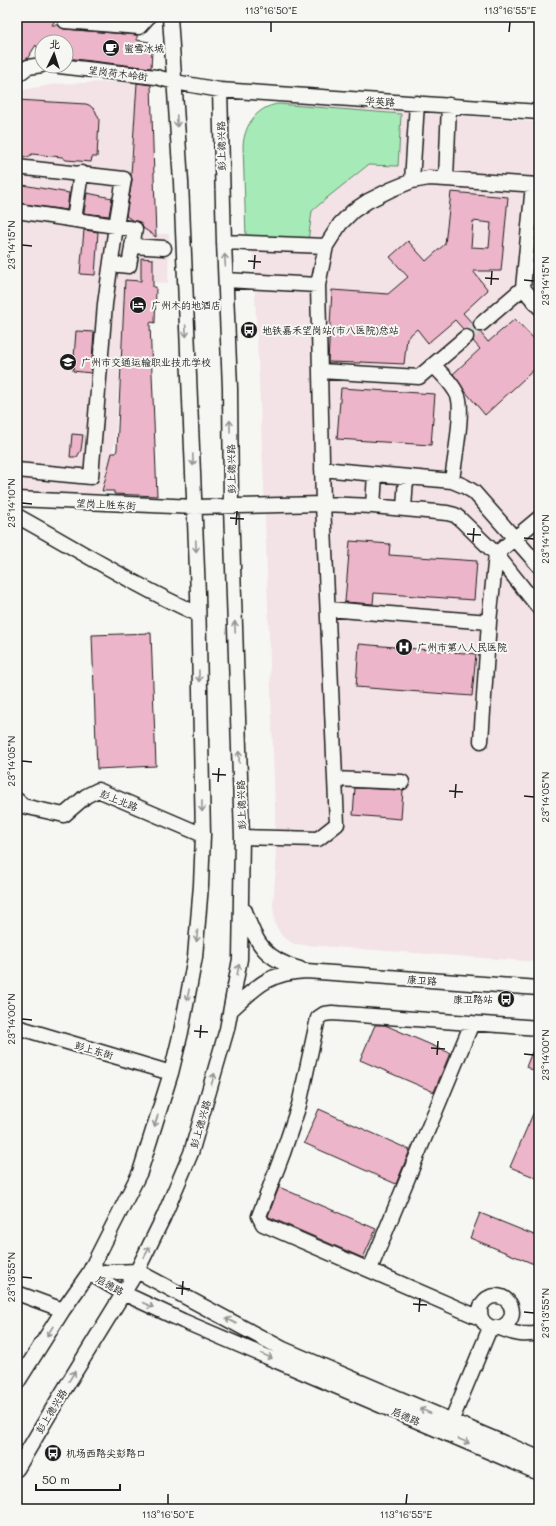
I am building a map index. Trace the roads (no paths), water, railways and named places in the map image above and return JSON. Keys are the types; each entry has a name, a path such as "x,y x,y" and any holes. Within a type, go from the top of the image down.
{"street":[{"path":"66,17 65,21 139,27 148,17"},
{"path":"17,1384 63,1310 89,1273 140,1172 171,1072 181,1032 196,957 203,835 198,614 195,508 175,82 170,17"},
{"path":"17,74 28,67 34,66"},
{"name":"望岗荷木岭街","path":"74,68 156,77 220,90"},
{"name":"华英路","path":"220,90 539,112"},
{"name":"彭上德兴路","path":"17,1470 137,1271 163,1218 191,1153 227,1029 232,1009 241,954 242,837 231,507 230,388 220,90"},
{"path":"412,181 417,103"},
{"path":"446,178 449,105"},
{"path":"17,167 124,179 105,304 91,477 17,470"},
{"path":"74,220 81,173"},
{"path":"242,837 318,839 337,824 323,504 318,285 326,246 340,224 353,211 368,201 412,181 429,178 446,178 536,185 523,288 481,324"},
{"path":"17,211 135,229 129,266 111,264"},
{"path":"224,242 326,246"},
{"path":"132,246 164,248"},
{"path":"226,280 318,285"},
{"path":"523,288 539,307"},
{"path":"320,371 419,377 466,337"},
{"path":"433,365 450,382 458,396 461,408 452,481"},
{"path":"322,469 452,481 464,486 474,492 539,566"},
{"path":"373,506 375,474"},
{"path":"404,509 406,477"},
{"name":"望岗上胜东街","path":"17,499 195,508 323,504 373,506 447,513 455,516 496,554 539,608"},
{"path":"17,516 168,601 198,614"},
{"path":"481,741 489,622 496,554 539,518"},
{"path":"328,609 489,622"},
{"path":"335,779 402,782"},
{"name":"彭上北路","path":"17,800 23,806 64,815 86,796 98,790 203,835"},
{"path":"242,899 254,935 267,954 286,966 306,971"},
{"path":"232,1009 251,991 274,976 306,971"},
{"name":"康卫路","path":"306,971 539,988"},
{"path":"480,1318 264,1224 259,1216 283,1153 299,1105 318,1018 324,1014 332,1013 539,1028"},
{"path":"370,1269 472,1023"},
{"name":"彭上东街","path":"17,1027 171,1072"},
{"name":"启德路","path":"89,1273 137,1271 283,1350 449,1427 539,1473"},
{"name":"启德路","path":"89,1273 123,1293 183,1321 449,1427 539,1458"},
{"path":"17,1293 63,1310"},
{"path":"449,1427 495,1328 510,1321 512,1312 510,1304 503,1298 494,1296 483,1301 479,1310 480,1318 485,1325 495,1328 514,1334 524,1335 539,1333"}],"tunnel":[{"path":"466,337 481,324"}],"place":[{"name":"蜜雪冰城","path":"111,48"},
{"name":"广州木的地酒店","path":"138,305"},
{"name":"地铁嘉禾望岗站(市八医院)总站","path":"249,330"},
{"name":"广州市交通运输职业技术学校","path":"68,362"},
{"name":"广州市第八人民医院","path":"404,647"},
{"name":"康卫路站","path":"506,999"},
{"name":"机场西路尖彭路口","path":"53,1453"}]}
